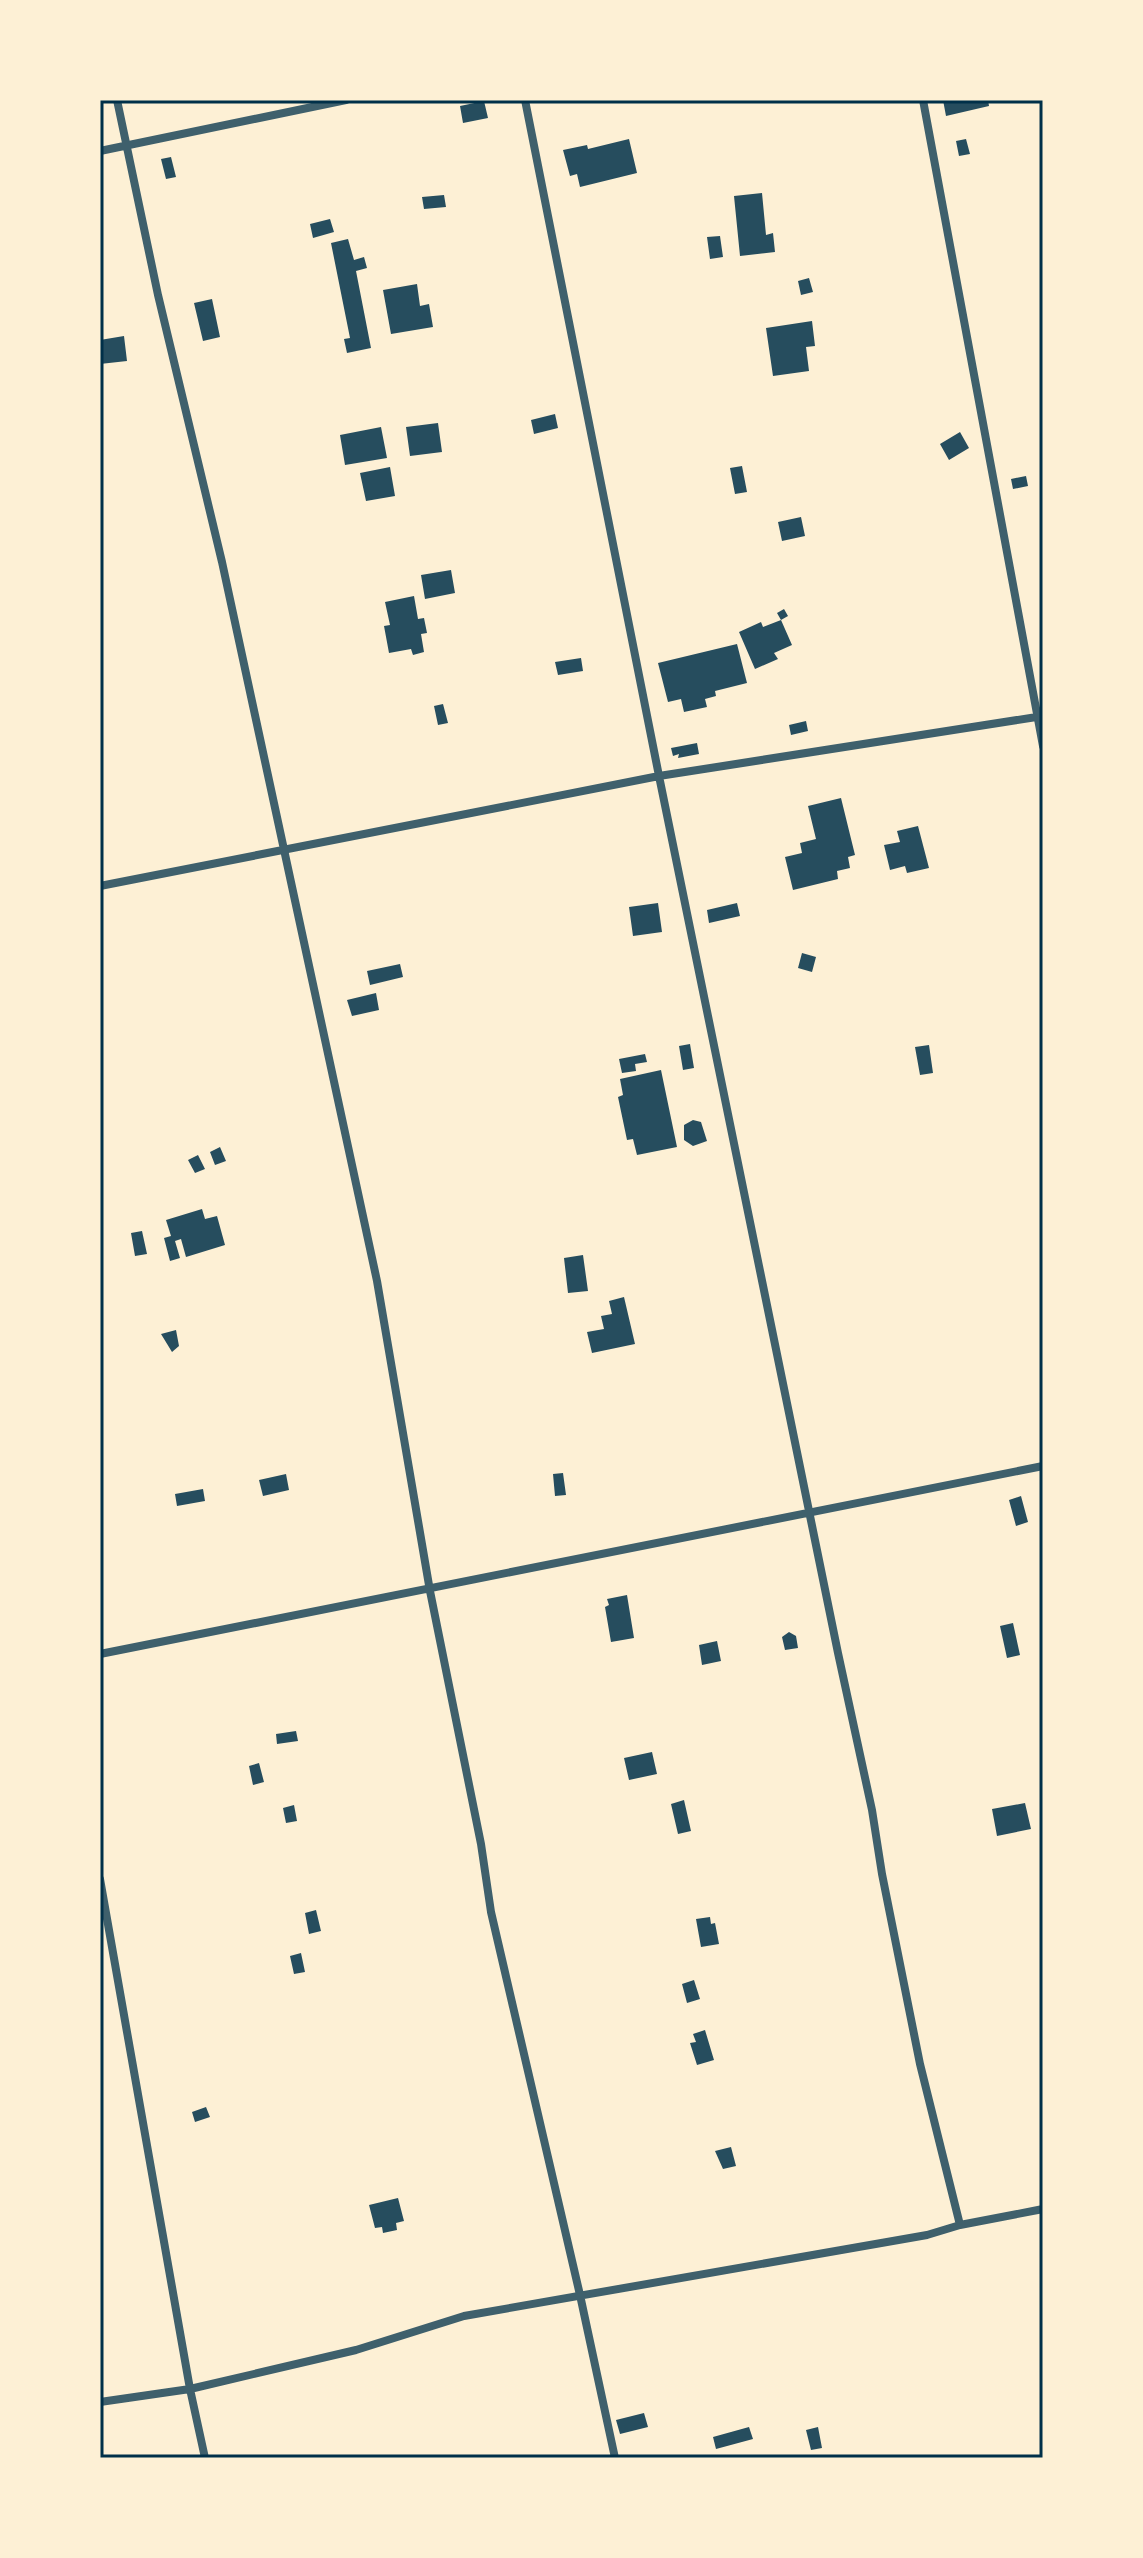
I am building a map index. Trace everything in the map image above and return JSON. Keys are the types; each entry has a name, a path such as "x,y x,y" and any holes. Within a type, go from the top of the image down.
{"street":[{"path":"117,100 222,562 377,1281 429,1588 481,1844 491,1912 615,2458"},
{"path":"100,151 346,100"},
{"path":"525,100 659,776 872,1810 920,2064 960,2225"},
{"path":"923,100 1043,746"},
{"path":"100,886 659,776 1040,717"},
{"path":"100,1654 1043,1466"},
{"path":"100,1879 190,2389 205,2458"},
{"path":"100,1930 111,1930"},
{"path":"100,2402 190,2389 356,2350 464,2316 927,2235 960,2225 1043,2209"}],"building":[{"path":"943,100 988,100 989,106 946,116"},
{"path":"484,101 488,118 463,123 460,106"},
{"path":"629,139 637,173 580,187 577,174 570,176 563,150 587,145 588,149"},
{"path":"966,139 970,154 959,156 956,141"},
{"path":"171,157 176,177 166,179 161,159"},
{"path":"762,193 766,235 773,233 775,252 740,256 734,196"},
{"path":"444,195 446,207 424,209 422,197"},
{"path":"330,219 334,232 313,238 310,224"},
{"path":"720,236 723,257 710,259 707,237"},
{"path":"348,239 354,260 364,257 367,268 356,271 371,348 347,353 344,339 350,338 331,243"},
{"path":"809,278 813,292 801,295 798,281"},
{"path":"417,284 420,306 429,304 433,327 391,334 383,290"},
{"path":"212,299 220,337 203,341 194,303"},
{"path":"812,321 815,346 806,347 809,371 773,376 766,328"},
{"path":"124,336 127,361 100,364 100,340"},
{"path":"555,414 558,428 534,434 531,420"},
{"path":"438,423 442,452 410,456 406,427"},
{"path":"381,427 387,458 345,465 340,435"},
{"path":"960,432 969,448 949,460 940,444"},
{"path":"742,466 747,492 735,494 730,468"},
{"path":"390,467 395,496 366,501 360,473"},
{"path":"1026,476 1028,486 1013,489 1011,479"},
{"path":"801,517 805,536 782,541 778,522"},
{"path":"451,570 455,593 425,599 421,575"},
{"path":"414,596 418,619 424,618 427,633 421,634 424,652 413,655 411,649 389,653 384,626 390,625 385,602"},
{"path":"784,609 788,616 781,620 777,613"},
{"path":"781,620 792,645 774,653 778,659 755,669 739,632 761,622 763,627"},
{"path":"737,644 747,683 715,691 716,696 705,699 707,707 684,712 681,699 668,702 658,663"},
{"path":"581,658 583,671 558,675 555,662"},
{"path":"443,704 448,723 438,725 434,706"},
{"path":"806,721 808,731 791,735 789,725"},
{"path":"697,743 699,754 673,756 671,748"},
{"path":"841,798 855,855 848,857 850,868 837,871 838,879 793,890 785,857 802,853 800,843 816,839 808,806"},
{"path":"918,826 929,868 907,873 905,866 890,870 884,845 900,842 897,831"},
{"path":"658,903 662,932 633,936 629,907"},
{"path":"737,903 740,916 709,923 707,910"},
{"path":"802,953 816,957 812,972 798,968"},
{"path":"400,964 403,977 370,985 367,971"},
{"path":"376,993 379,1010 352,1016 347,1000"},
{"path":"690,1044 694,1068 683,1070 679,1046"},
{"path":"929,1045 933,1073 920,1075 915,1047"},
{"path":"645,1054 647,1062 635,1064 636,1071 622,1073 619,1059"},
{"path":"661,1070 677,1147 637,1155 633,1139 627,1140 618,1097 623,1095 620,1079"},
{"path":"693,1120 701,1122 707,1141 693,1146 684,1140 684,1125"},
{"path":"220,1147 226,1161 215,1165 210,1152"},
{"path":"198,1155 205,1169 195,1173 188,1160"},
{"path":"202,1209 205,1219 217,1216 225,1245 186,1257 181,1239 175,1241 180,1258 170,1261 164,1238 171,1236 166,1220"},
{"path":"142,1231 147,1254 135,1256 131,1233"},
{"path":"583,1255 588,1291 568,1293 564,1258"},
{"path":"624,1297 635,1344 592,1353 587,1332 604,1329 601,1316 612,1314 609,1301"},
{"path":"176,1330 179,1346 172,1352 161,1334"},
{"path":"563,1473 566,1495 555,1496 553,1474"},
{"path":"286,1474 289,1490 263,1496 259,1480"},
{"path":"203,1489 205,1501 177,1506 175,1494"},
{"path":"1021,1496 1028,1522 1016,1526 1009,1500"},
{"path":"627,1595 634,1638 611,1642 605,1607 609,1605 607,1599"},
{"path":"1013,1623 1020,1655 1007,1658 1000,1626"},
{"path":"789,1632 796,1636 798,1648 785,1650 782,1637"},
{"path":"717,1641 721,1661 702,1665 699,1645"},
{"path":"296,1731 298,1741 277,1744 276,1734"},
{"path":"652,1752 657,1774 629,1780 624,1758"},
{"path":"259,1763 264,1782 253,1785 249,1766"},
{"path":"684,1800 691,1831 678,1834 671,1804"},
{"path":"1025,1803 1031,1829 997,1836 992,1809"},
{"path":"294,1805 297,1821 286,1823 283,1808"},
{"path":"316,1910 321,1931 309,1934 305,1913"},
{"path":"710,1917 711,1924 715,1923 719,1944 701,1947 696,1919"},
{"path":"301,1953 305,1972 294,1974 290,1956"},
{"path":"694,1980 700,1999 687,2003 682,1984"},
{"path":"705,2030 714,2060 697,2065 690,2043 696,2042 693,2034"},
{"path":"206,2107 210,2117 195,2122 192,2112"},
{"path":"731,2147 736,2166 723,2169 715,2151"},
{"path":"398,2198 404,2221 396,2223 397,2230 383,2233 382,2227 375,2228 369,2205"},
{"path":"644,2413 648,2427 620,2434 616,2420"},
{"path":"749,2427 753,2439 716,2449 713,2437"},
{"path":"818,2427 822,2448 811,2450 806,2430"}]}
